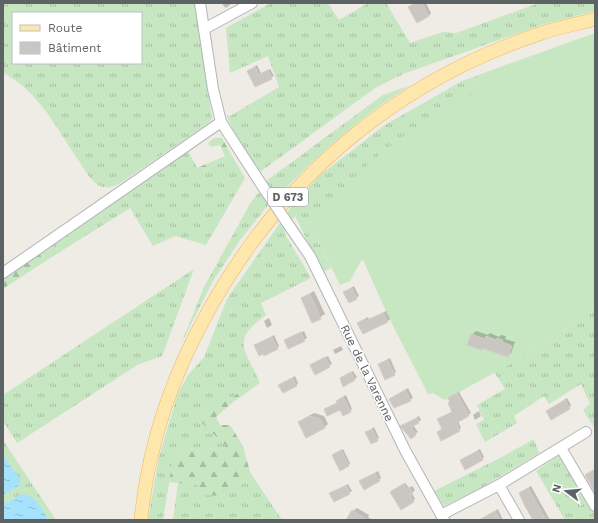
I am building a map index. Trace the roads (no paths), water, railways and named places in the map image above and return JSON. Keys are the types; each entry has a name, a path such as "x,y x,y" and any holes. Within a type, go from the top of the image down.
{"main road":[{"name":"D 673","path":"141,520 158,431 171,390 184,358 226,278 257,234 302,181 348,139 385,111 421,88 492,52 543,32 595,20"}],"street":[{"path":"3,273 221,122 212,89 200,3"},
{"path":"204,29 252,3"},
{"name":"Rue de la Varenne","path":"221,122 310,256 406,452 443,517"},
{"path":"443,517 586,432"},
{"path":"561,448 595,506"},
{"path":"499,485 519,520"}],"water":[{"path":"3,455 20,479 20,485 3,495"},
{"path":"22,494 35,500 41,507 48,520 3,520 3,505"}]}
